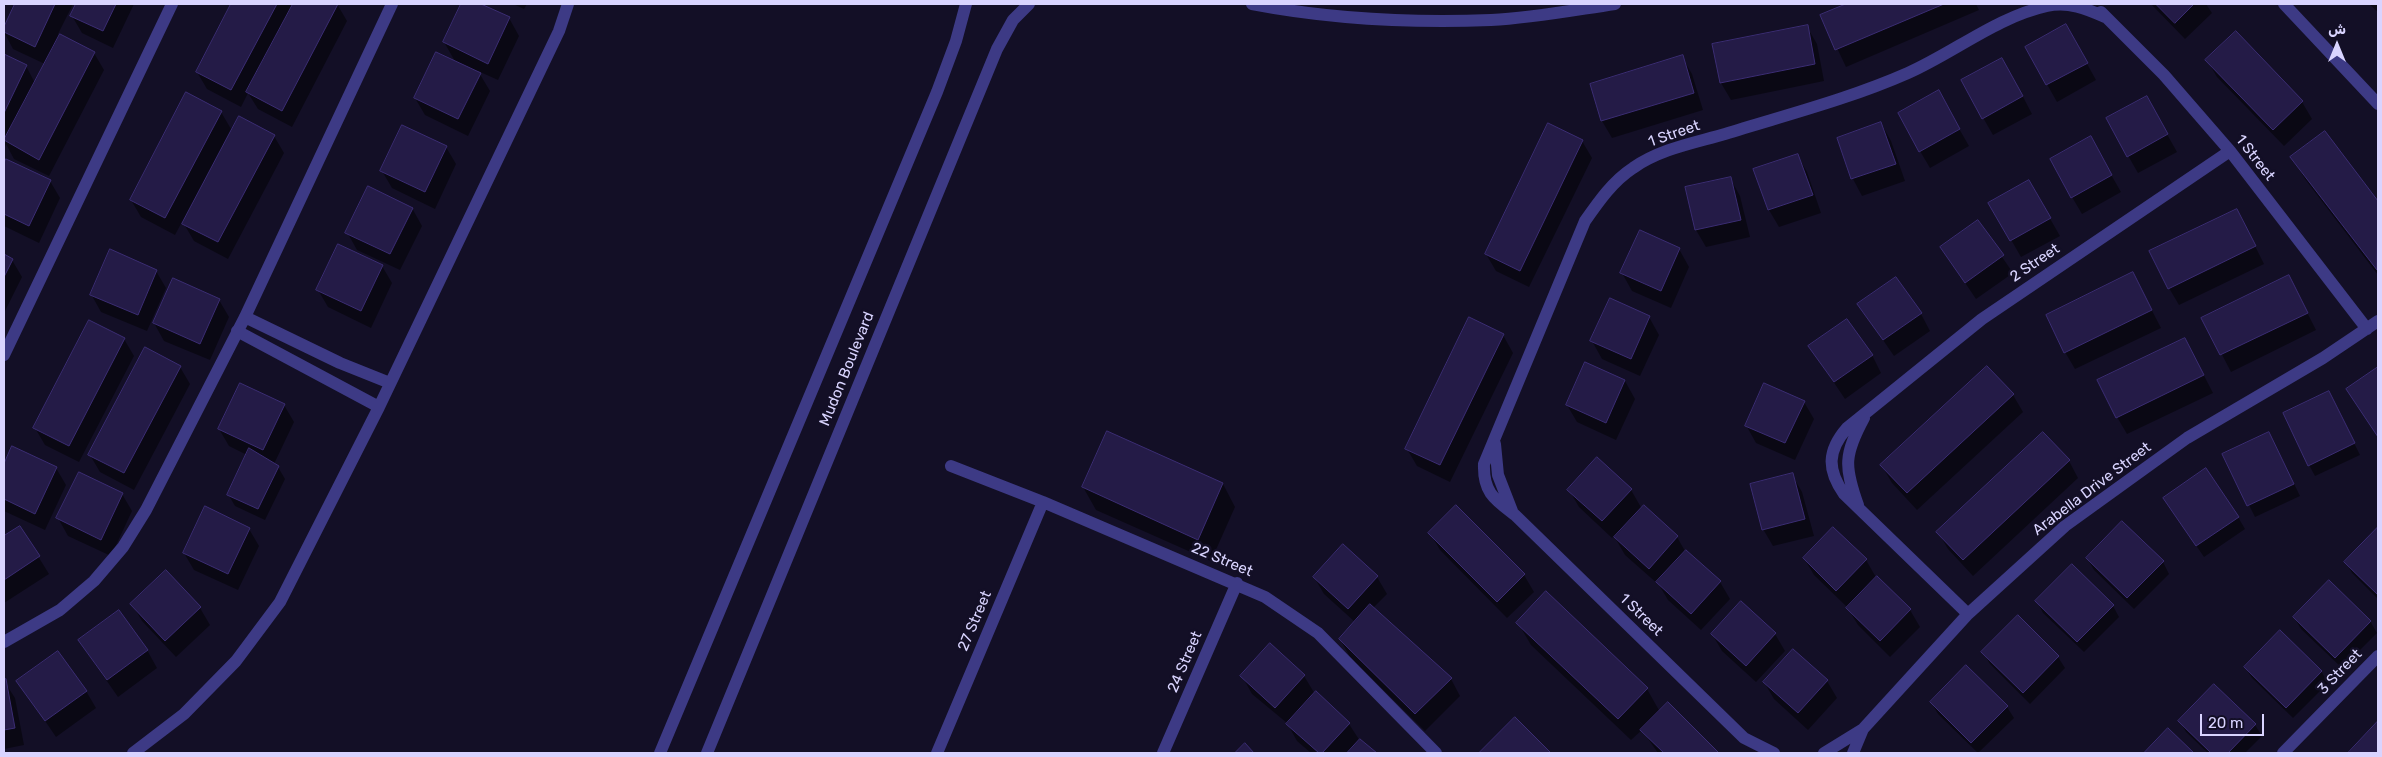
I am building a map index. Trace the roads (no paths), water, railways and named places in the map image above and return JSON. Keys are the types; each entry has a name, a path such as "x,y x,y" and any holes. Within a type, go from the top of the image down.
{"street":[{"path":"4,355 172,4"},
{"path":"4,642 60,610 94,581 123,547 146,510 245,317 392,4"},
{"path":"133,753 184,714 236,661 280,602 379,407 559,31 568,4"},
{"name":"Mudon Boulevard","path":"660,753 933,101 956,41 966,4"},
{"name":"Mudon Boulevard","path":"707,753 997,49 1013,20 1029,4"},
{"path":"1252,4 1283,10 1353,18 1424,20 1526,17 1615,4"},
{"name":"1 Street","path":"2012,16 2023,4"},
{"name":"1 Street","path":"1744,738 1515,515 1499,480 1495,441 1585,220 1606,191 1633,168 1665,151 1797,112 1881,84 1961,46 2012,16 2048,5 2066,4 2084,8 2105,17"},
{"name":"1 Street","path":"2093,4 2164,75 2230,151 2367,329"},
{"path":"2284,4 2378,104"},
{"name":"2 Street","path":"1968,614 1859,508 1850,484 1848,462 1851,441 1867,414 1982,319 2230,151"},
{"path":"245,317 340,363 390,382"},
{"name":"Arabella Drive Street","path":"1863,729 1968,614 2065,526 2187,438 2378,321"},
{"path":"237,331 379,407"},
{"name":"22 Street","path":"951,466 1043,502 1237,583 1293,614 1318,633 1436,753"},
{"name":"27 Street","path":"937,753 1043,502"},
{"name":"24 Street","path":"1163,753 1237,583"},
{"name":"3 Street","path":"2283,753 2378,656"},
{"path":"1824,753 1863,729"},
{"path":"1853,753 1863,729"},
{"path":"1744,738 1752,753"},
{"path":"1744,738 1774,753"}]}
